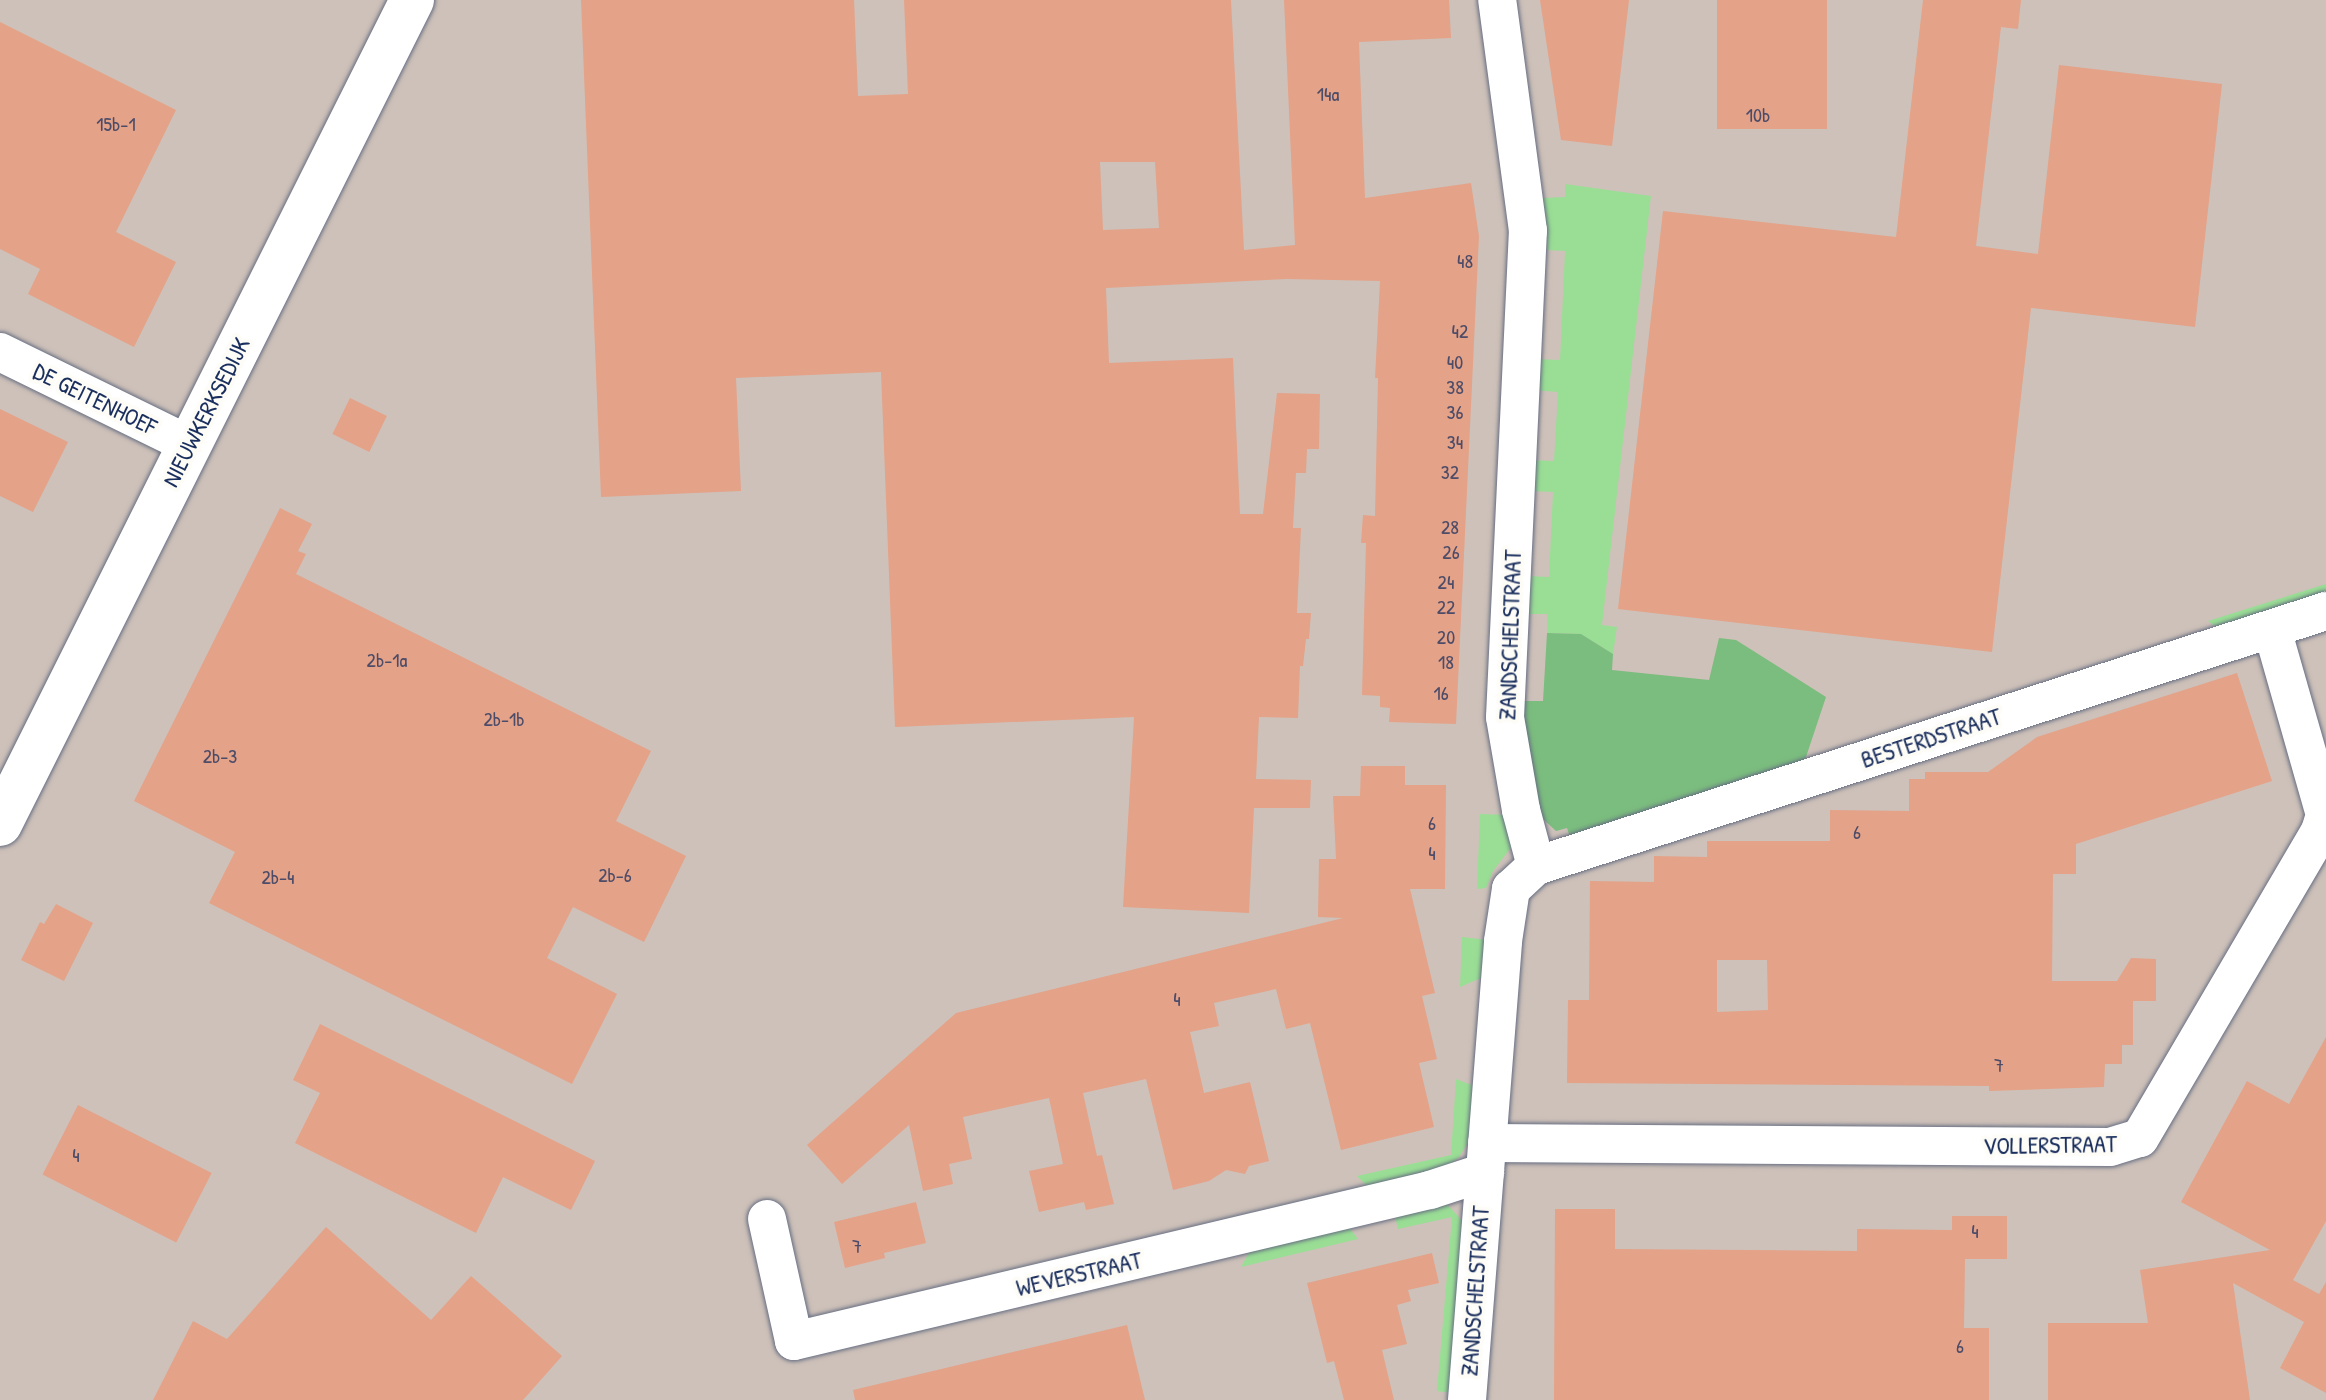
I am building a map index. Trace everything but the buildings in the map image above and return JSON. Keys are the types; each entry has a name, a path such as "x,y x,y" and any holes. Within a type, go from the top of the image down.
{"street":[{"name":"NIEUWKERKSEDIJK","path":"0,824 412,0"},
{"name":"ZANDSCHELSTRAAT","path":"1467,1400 1503,941 1511,889 1536,866 1521,810 1505,717 1528,231 1497,0"},
{"name":"DE GEITENHOEF","path":"0,352 190,445"},
{"name":"BESTERDSTRAAT","path":"1536,866 2326,611"},
{"name":"VOLLERSTRAAT","path":"1486,1158 2110,1147 2140,1138 2320,831 2325,815 2272,629"},
{"name":"WEVERSTRAAT","path":"767,1219 794,1341 1416,1194 1486,1158"}],"shaded area":[{"path":"0,0 2326,0 2326,1400 0,1400"}],"green space":[{"path":"1565,184 1651,196 1602,625 1617,627 1613,654 1581,634 1547,633 1547,614 1525,614 1526,576 1549,577 1553,492 1529,491 1530,460 1554,461 1558,392 1533,390 1535,359 1560,360 1565,251 1547,250 1543,198 1565,197"},
{"path":"2326,584 2326,597 2222,631 2208,621"},
{"path":"1547,633 1581,634 1613,654 1612,670 1709,680 1719,638 1736,640 1826,697 1806,757 1800,766 1571,840 1567,828 1556,831 1542,818 1518,701 1543,701"},
{"path":"1480,814 1511,815 1513,845 1493,871 1486,888 1477,889"},
{"path":"1462,937 1488,940 1481,978 1460,987"},
{"path":"1456,1079 1474,1086 1469,1141 1459,1157 1448,1167 1367,1186 1357,1176 1451,1155"},
{"path":"1446,1203 1465,1224 1452,1393 1437,1391 1452,1217 1398,1229 1395,1217"},
{"path":"1348,1226 1358,1239 1241,1267 1251,1249"}]}
